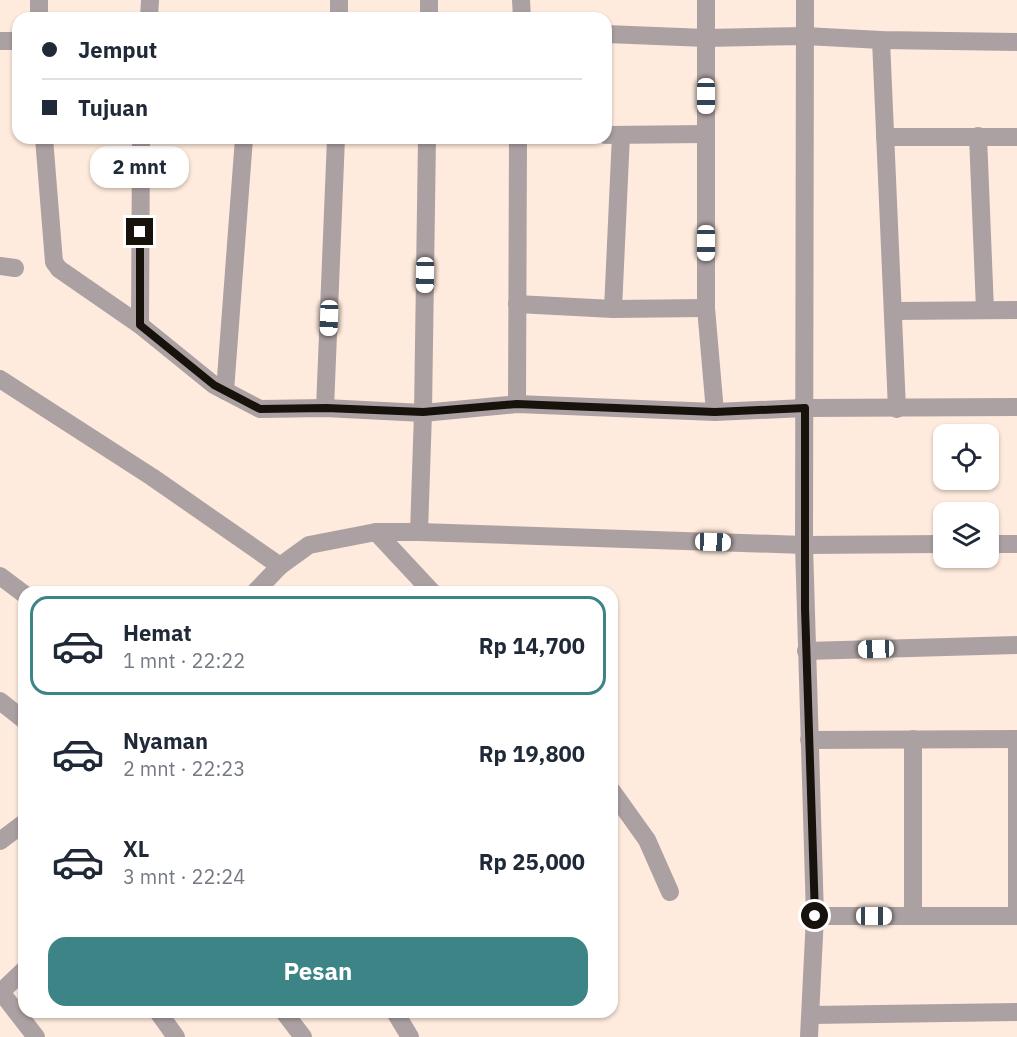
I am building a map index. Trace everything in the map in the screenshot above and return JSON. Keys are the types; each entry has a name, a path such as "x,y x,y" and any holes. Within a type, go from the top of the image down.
{"street":[{"path":"706,0 706,308 715,412"},
{"path":"805,0 804,545 815,916 809,1037"},
{"path":"612,34 706,38 805,36 880,40 1017,42"},
{"path":"880,40 897,409"},
{"path":"613,309 614,135 706,134"},
{"path":"978,136 985,310"},
{"path":"885,137 1017,137"},
{"path":"44,144 54,262 59,269 140,325 214,385 260,409 326,408 423,412 517,404 715,412 805,408 1017,407"},
{"path":"140,325 141,144"},
{"path":"225,391 244,144"},
{"path":"326,408 336,144"},
{"path":"418,532 423,412 427,144"},
{"path":"517,404 518,144"},
{"path":"517,304 613,309 706,308"},
{"path":"893,311 1017,310"},
{"path":"0,379 152,477 280,566"},
{"path":"376,532 426,586"},
{"path":"261,586 280,566 309,545 376,532 804,545 933,544"},
{"path":"999,544 1017,544"},
{"path":"0,576 18,590"},
{"path":"806,651 1017,645"},
{"path":"0,700 18,715"},
{"path":"913,739 913,916"},
{"path":"809,740 1017,739 1017,916 815,916"},
{"path":"618,799 647,840 670,892"},
{"path":"2,836 18,826"},
{"path":"18,976 1,992 18,1014"},
{"path":"811,1015 1017,1012"},
{"path":"21,1018 36,1037"},
{"path":"162,1018 176,1037"},
{"path":"289,1018 303,1037"},
{"path":"399,1018 410,1037"}],"route":[{"path":"140,232 140,325 214,385 260,409 326,408 423,412 517,404 715,412 805,408 805,608 815,916"}]}
